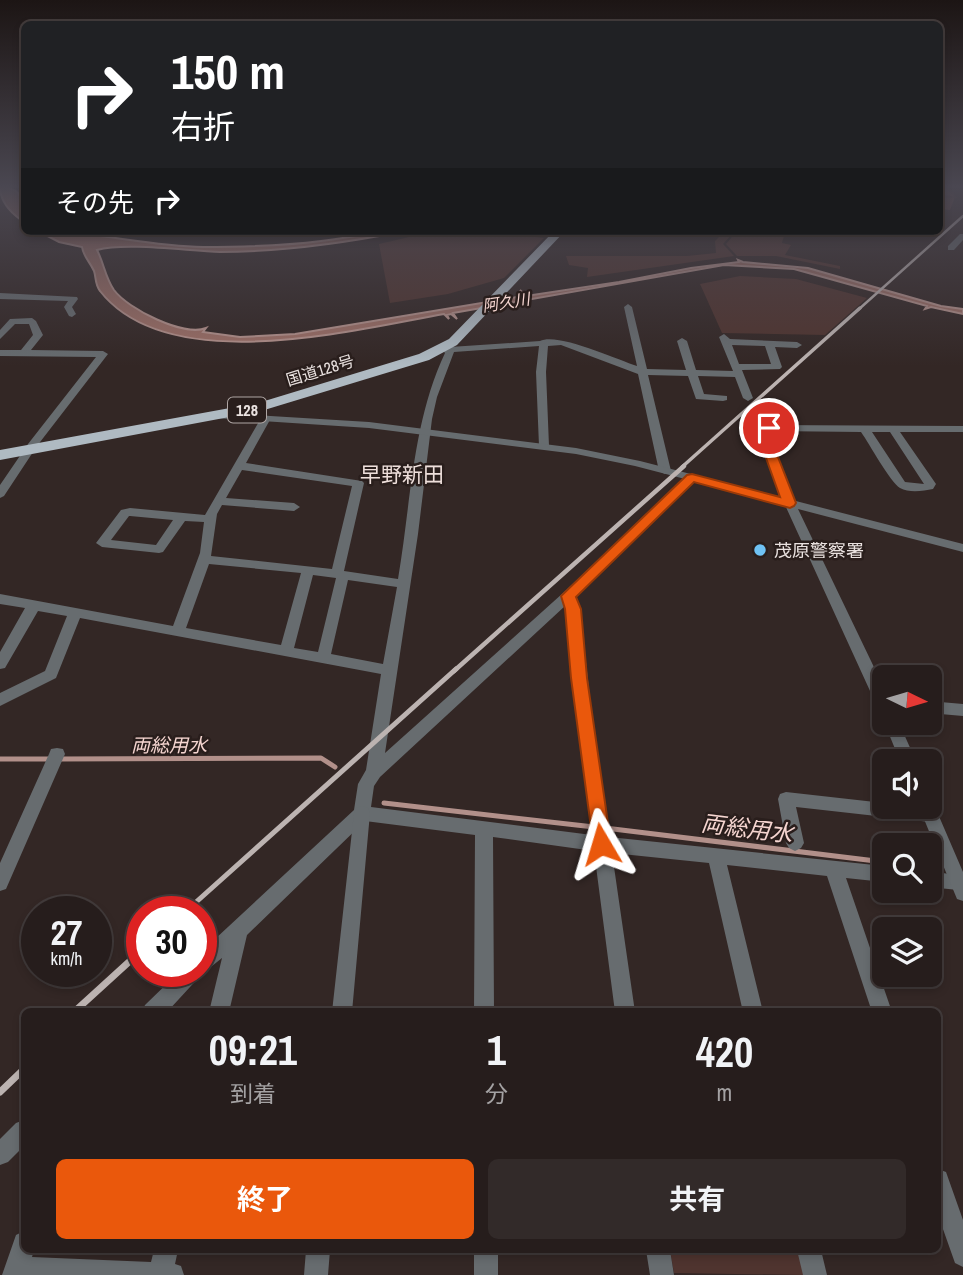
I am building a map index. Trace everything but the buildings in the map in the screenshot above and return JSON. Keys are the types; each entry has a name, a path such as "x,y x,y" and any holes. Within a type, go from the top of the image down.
{"highway":[{"name":"国道128号","path":"0,455 261,407 446,349 545,246"}],"street":[{"path":"0,296 77,296 68,307 72,314"},
{"path":"628,307 665,471"},
{"path":"0,336 13,321 32,321 38,335 24,353"},
{"path":"748,398 725,339 797,345"},
{"path":"544,341 541,372 544,446"},
{"path":"446,349 544,341 573,345 643,372 691,373 777,368 769,344"},
{"path":"682,341 700,397 723,398"},
{"path":"374,772 416,503 423,431 437,377 450,353 446,349"},
{"path":"0,353 103,354 31,448 0,494"},
{"path":"219,416 423,431 544,446 665,471 963,548"},
{"path":"178,632 204,559 209,519 266,418"},
{"path":"865,429 901,484 908,487 929,487 930,484 893,429"},
{"path":"872,678 790,503 764,430 963,429"},
{"path":"240,466 358,483 323,659"},
{"path":"342,1008 366,784 374,772 568,596 692,478"},
{"path":"218,501 294,507"},
{"path":"181,517 159,549 102,543 125,513 181,517 209,519"},
{"path":"204,559 403,584"},
{"path":"286,653 308,570"},
{"path":"568,596 573,609 579,678 624,1008"},
{"path":"0,599 388,670"},
{"path":"0,664 34,605"},
{"path":"0,700 51,674 75,613"},
{"path":"942,709 963,710"},
{"path":"0,883 56,758"},
{"path":"795,843 786,799 872,806"},
{"path":"362,813 601,844 872,873"},
{"path":"217,950 362,813"},
{"path":"932,819 961,887"},
{"path":"484,828 484,1008"},
{"path":"716,856 751,1008"},
{"path":"834,869 881,1008"},
{"path":"942,882 961,887"},
{"path":"220,1008 238,930"},
{"path":"156,1008 178,987"},
{"path":"0,1154 21,1134"},
{"path":"941,1189 963,1255"},
{"path":"21,1253 15,1272 172,1275"},
{"path":"160,1275 165,1253"},
{"path":"316,1275 318,1253"},
{"path":"485,1253 486,1275"},
{"path":"658,1253 662,1275"},
{"path":"810,1253 815,1275"}],"shaded area":[{"path":"379,246 536,246 504,278 448,294 390,303"},
{"path":"715,246 725,246 734,256 587,277 588,268 569,265 566,256 687,256 716,253"},
{"path":"728,246 790,246 785,255 840,266 840,269 776,256 737,256"},
{"path":"740,276 796,279 867,298 825,335 722,333 700,284"},
{"path":"671,1253 799,1253 804,1275 674,1273"}],"water":[{"name":"阿久川","path":"80,246 310,246 220,252 124,247 97,250 114,290 143,313 184,329 206,328 203,332 240,337 295,334 523,296 520,290 526,296 739,262 738,260 808,268 941,306 963,309 963,314 931,307 925,309 927,306 794,269 724,265 453,313 457,319 451,314 447,315 449,319 444,314 313,337 215,341 170,334 131,318 98,289 94,271"}],"waterway":[{"name":"両総用水","path":"59,759 321,758 335,767"},
{"name":"両総用水","path":"0,759 50,759"},
{"name":"両総用水","path":"384,803 594,827"},
{"name":"両総用水","path":"605,828 872,861"}],"railway":[{"path":"858,310 929,246"},
{"path":"682,467 860,308"},
{"path":"454,671 684,466"},
{"path":"203,896 456,669"},
{"path":"78,1008 126,965"},
{"path":"0,1092 21,1072"}],"place":[{"name":"茂原警察署","path":"760,550"}],"district":[{"name":"早野新田","path":"402,474"}],"route":[{"path":"601,844 579,678 573,609 568,596 692,478 790,503 763,433 769,428"}]}
